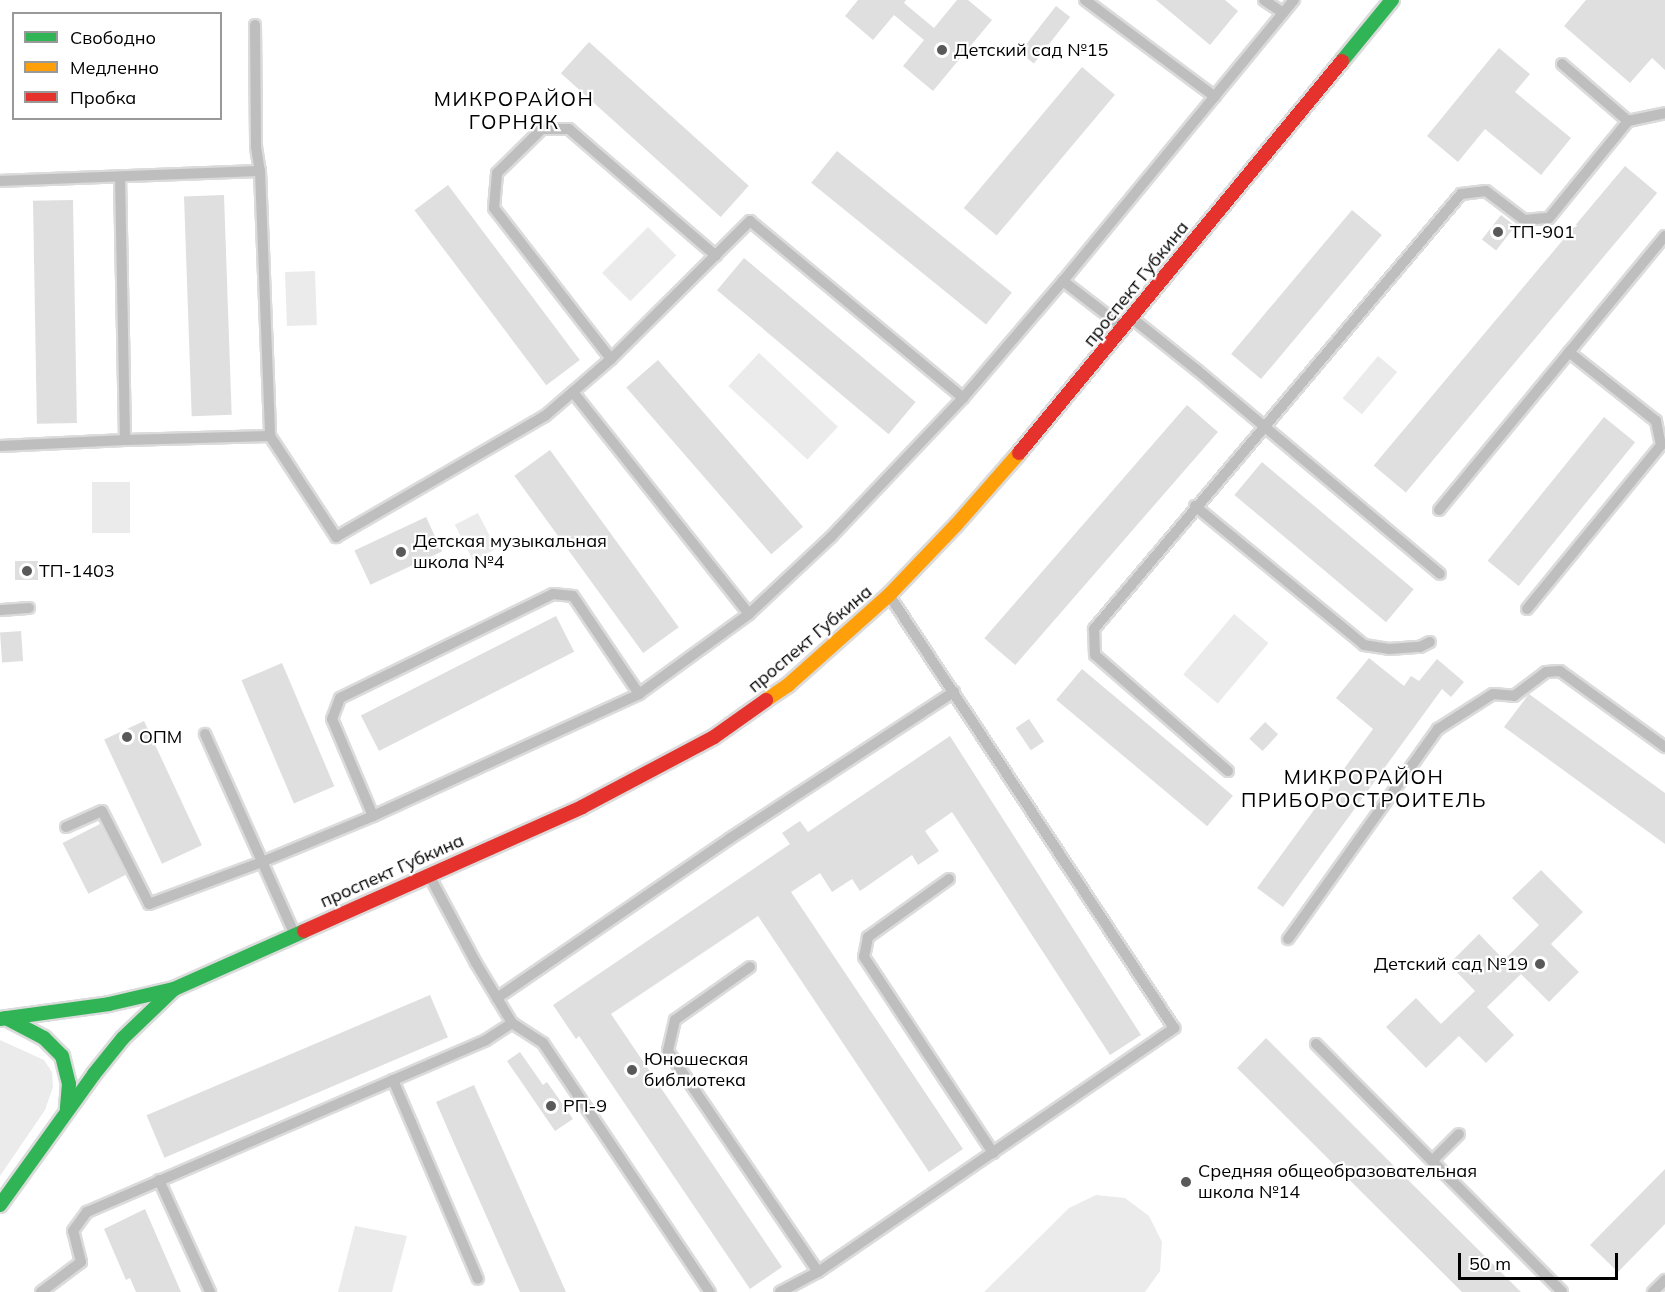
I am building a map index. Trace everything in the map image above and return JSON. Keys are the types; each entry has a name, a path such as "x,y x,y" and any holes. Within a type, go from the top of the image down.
{"main road":[{"name":"проспект Губкина","path":"3,1018 109,1004 174,989 294,933 582,807 714,738 789,685 890,595 971,508 1128,323 1392,0"},
{"path":"0,1205 67,1109 123,1038 174,989"},
{"path":"3,1018 44,1038 62,1056 69,1084 67,1109"}],"lane":[{"path":"1086,0 1215,97"},
{"path":"1264,0 1283,13"},
{"path":"66,827 102,811 149,904 262,862 373,816 639,694 749,614 831,537 963,398 1063,282 1294,0"},
{"path":"255,25 256,147 260,171 270,436 336,537 545,416 611,359 750,221 963,398"},
{"path":"1562,64 1628,121"},
{"path":"1228,771 1095,655 1094,629 1461,194 1486,191 1524,220 1549,218 1628,121 1665,113"},
{"path":"611,359 494,208 497,173 519,151 542,129 569,129 716,256"},
{"path":"0,181 260,171"},
{"path":"120,177 125,440"},
{"path":"1439,510 1665,236"},
{"path":"1063,282 1197,370 1440,574"},
{"path":"1527,609 1661,445 1656,421 1569,352"},
{"path":"573,392 749,614"},
{"path":"0,446 270,436"},
{"path":"1195,507 1364,645 1389,649 1420,647 1430,642"},
{"path":"373,816 332,719 340,698 553,594 573,596 639,694"},
{"path":"780,1292 818,1272 1174,1028 890,595"},
{"path":"0,610 29,608"},
{"path":"1288,939 1438,729 1493,694 1514,696 1546,672 1560,671 1665,747"},
{"path":"497,998 729,839 954,692"},
{"path":"206,734 294,933"},
{"path":"429,875 512,1023 543,1043 710,1292"},
{"path":"949,879 868,937 864,957 993,1153"},
{"path":"750,967 675,1020 668,1051 818,1272"},
{"path":"41,1292 81,1262 74,1231 87,1212 486,1041 512,1023"},
{"path":"1316,1044 1562,1292"},
{"path":"393,1080 478,1279"},
{"path":"1432,1161 1459,1134"},
{"path":"159,1180 210,1292"},
{"path":"1653,1292 1665,1280"}],"shaded area":[{"path":"648,227 676,255 630,301 602,273"},
{"path":"315,271 317,325 287,326 285,272"},
{"path":"759,353 838,427 807,460 728,386"},
{"path":"1378,356 1397,372 1362,414 1343,398"},
{"path":"92,482 130,482 130,533 92,533"},
{"path":"478,513 496,549 473,560 455,525"},
{"path":"1234,614 1268,643 1218,703 1183,675"},
{"path":"0,1040 44,1060 52,1072 53,1087 45,1110 0,1176"},
{"path":"1096,1195 1125,1198 1149,1216 1162,1242 1160,1271 1145,1292 984,1292 1069,1208"},
{"path":"355,1226 407,1236 392,1292 338,1292"}],"building":[{"path":"858,0 906,0 904,3 934,28 957,0 968,0 992,20 933,91 903,66 924,40 894,15 873,40 845,16"},
{"path":"1156,0 1225,0 1238,11 1210,45"},
{"path":"1586,0 1665,0 1665,70 1652,58 1630,83 1564,26"},
{"path":"1056,6 1070,17 1034,64 1020,52"},
{"path":"589,42 749,186 721,217 561,73"},
{"path":"1499,48 1530,74 1515,92 1571,138 1541,175 1485,129 1458,162 1427,136"},
{"path":"1082,67 1115,95 997,236 964,208"},
{"path":"837,151 1012,293 986,324 811,183"},
{"path":"1625,166 1657,193 1406,493 1374,466"},
{"path":"448,185 580,360 546,385 414,210"},
{"path":"224,195 232,415 192,416 184,196"},
{"path":"73,200 77,423 37,424 33,201"},
{"path":"1352,210 1382,235 1261,379 1231,354"},
{"name":"ТП-901","path":"1501,215 1515,226 1496,251 1482,239"},
{"path":"744,258 916,402 889,434 717,290"},
{"path":"658,360 803,527 771,554 626,388"},
{"path":"1187,405 1218,432 1015,665 984,638"},
{"path":"1604,417 1635,442 1519,586 1488,561"},
{"path":"550,450 679,627 643,653 514,476"},
{"path":"1262,462 1414,589 1386,622 1234,495"},
{"path":"426,517 442,551 370,585 354,550"},
{"name":"ТП-1403","path":"15,561 38,561 38,580 15,580"},
{"path":"556,616 574,652 379,751 361,715"},
{"path":"21,631 23,661 2,662 0,632"},
{"path":"1369,658 1404,686 1411,676 1419,681 1437,659 1464,682 1451,697 1442,689 1283,907 1257,888 1373,729 1336,698"},
{"path":"282,663 334,786 294,804 241,680"},
{"path":"1082,669 1233,796 1207,826 1056,700"},
{"path":"1529,694 1665,793 1665,844 1504,727"},
{"path":"1029,719 1044,741 1031,750 1016,728"},
{"path":"144,721 202,845 162,864 104,740"},
{"path":"1265,722 1278,734 1262,751 1249,739"},
{"path":"950,736 1141,1035 1110,1055 952,812 925,831 939,851 918,865 912,855 860,891 852,879 832,892 820,873 791,892 963,1149 929,1172 758,916 611,1014 782,1267 750,1289 579,1036 576,1039 553,1005 790,844 782,833 800,821 808,832"},
{"path":"100,824 126,875 88,894 63,843"},
{"path":"1541,870 1583,912 1551,944 1579,972 1549,1002 1521,974 1487,1007 1514,1035 1486,1063 1459,1036 1426,1068 1386,1027 1416,998 1441,1024 1475,991 1449,964 1479,934 1504,960 1539,925 1512,898"},
{"path":"430,995 448,1037 164,1158 146,1115"},
{"path":"1266,1038 1521,1292 1462,1292 1237,1068"},
{"path":"520,1052 543,1085 547,1082 573,1119 555,1131 507,1061"},
{"path":"474,1085 566,1292 520,1292 436,1102"},
{"path":"1665,1169 1665,1224 1618,1272 1590,1245"},
{"path":"145,1209 181,1292 136,1292 130,1278 126,1280 104,1229"}],"traffic: fast":[{"path":"1342,61 1392,0"},
{"path":"0,1019 109,1004 174,989 304,931"},
{"path":"0,1205 94,1074 123,1038 173,990"},
{"path":"6,1018 44,1038 62,1056 69,1084 67,1109"}],"traffic: slow":[{"path":"766,700 788,685 889,595 956,525 1019,453"}],"traffic: jam":[{"path":"1019,453 1342,61"},
{"path":"304,931 582,807 714,737 766,700"}],"place":[{"name":"Детский сад №15","path":"942,50"},
{"name":"ТП-901","path":"1498,232"},
{"name":"Детская музыкальная школа №4","path":"401,552"},
{"name":"ТП-1403","path":"27,571"},
{"name":"ОПМ","path":"127,737"},
{"name":"Детский сад №19","path":"1540,964"},
{"name":"Юношеская библиотека","path":"632,1070"},
{"name":"РП-9","path":"551,1106"},
{"name":"Средняя общеобразовательная школа №14","path":"1186,1182"}],"district":[{"name":"МИКРОРАЙОН ГОРНЯК","path":"514,110"},
{"name":"МИКРОРАЙОН ПРИБОРОСТРОИТЕЛЬ","path":"1364,788"}]}
